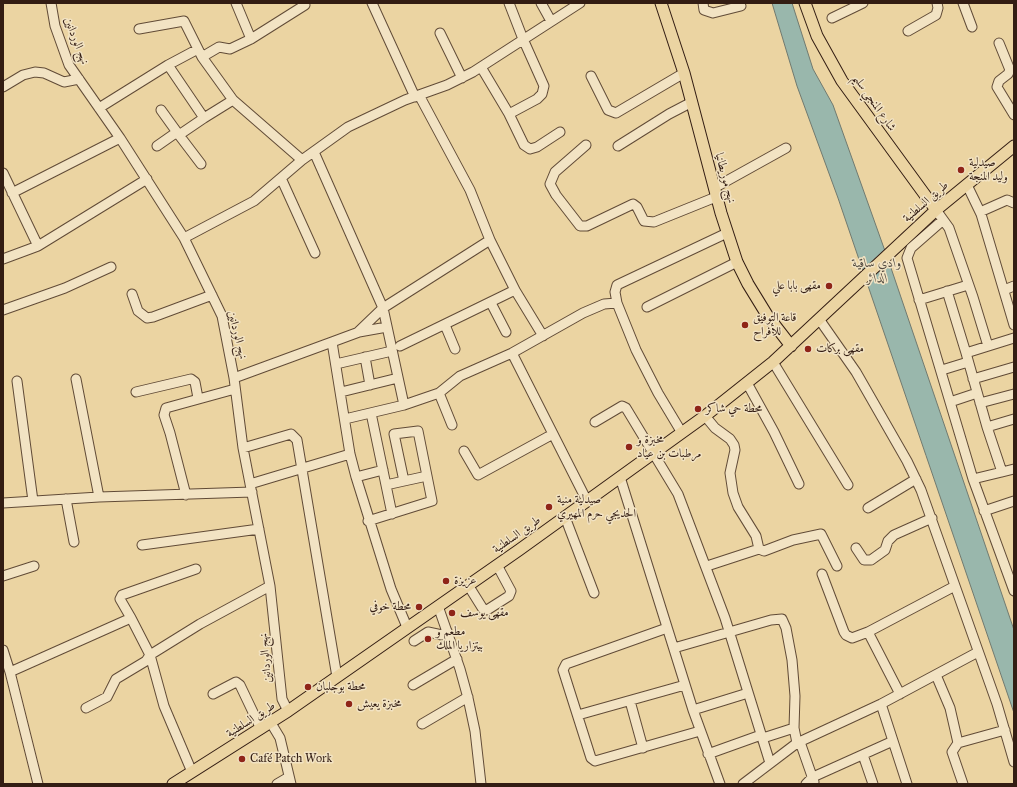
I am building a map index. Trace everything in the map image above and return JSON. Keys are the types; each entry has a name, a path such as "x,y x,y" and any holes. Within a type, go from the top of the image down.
{"main road":[{"name":"نهج موريطانيا","path":"661,3 684,73 715,192 737,262 748,284 767,315 791,346"},
{"name":"شارع المنجي سليم","path":"805,3 817,36 842,81 936,210"},
{"name":"طريق السلطنية","path":"173,784 271,723 565,517 705,416 773,362 936,210 1014,146"}],"street":[{"name":"نهج الوردانين","path":"51,3 61,43 69,66 120,138 184,238 222,316 234,378 243,448 270,586 282,699 288,711"},
{"path":"236,3 251,38"},
{"path":"372,3 417,96 470,190 490,240 515,290 543,336"},
{"path":"509,3 522,39 543,81 544,90 537,99 509,114"},
{"path":"541,3 551,21"},
{"path":"184,238 244,207 302,160 348,127 417,96 462,78 580,3"},
{"path":"702,3 704,10 713,13 741,6"},
{"path":"832,18 863,3"},
{"path":"908,31 936,15 938,8 937,3"},
{"path":"963,3 972,27"},
{"path":"99,108 168,65 219,47 230,49 305,5"},
{"path":"139,29 184,21 200,53 233,100 302,160"},
{"path":"440,33 462,78"},
{"path":"999,43 1010,70 1008,74 999,81 997,87 1014,115"},
{"path":"168,65 204,118"},
{"path":"481,67 509,114 524,145 530,149 537,147 560,132"},
{"path":"3,87 23,75 34,72 50,75 64,82 79,79"},
{"path":"591,76 608,110 616,112 684,73"},
{"path":"157,146 233,100"},
{"path":"618,146 669,114 692,102"},
{"path":"161,110 201,164"},
{"path":"12,193 120,138"},
{"path":"586,145 555,172 550,184 556,195 580,226 586,226 633,204 637,207 644,221 654,222 715,192 786,148"},
{"path":"314,152 383,308 404,405"},
{"path":"3,173 38,246"},
{"path":"281,178 315,253"},
{"path":"3,259 38,246 147,179"},
{"path":"967,185 980,212 1014,325"},
{"path":"980,212 1007,200 1014,203"},
{"path":"936,210 949,228 988,346"},
{"path":"943,220 909,252 907,258 942,370 973,479 984,511 1011,576 1014,591"},
{"path":"682,433 658,393 636,350 614,292 617,285 727,233"},
{"path":"356,333 383,308 490,240"},
{"path":"646,307 737,262"},
{"path":"3,310 65,288 111,267"},
{"path":"919,300 968,285"},
{"path":"1004,290 1014,286"},
{"path":"400,346 515,290"},
{"path":"947,291 1002,472"},
{"path":"132,294 138,311 147,318 154,317 212,295"},
{"path":"491,303 506,332"},
{"path":"345,419 404,405 439,393 460,376 512,353 583,313 604,304 617,303"},
{"path":"819,319 856,372 916,479 932,518 1005,730 1014,762"},
{"path":"445,325 455,349"},
{"path":"234,378 356,333 387,327"},
{"path":"942,370 988,346 1014,338"},
{"path":"332,342 350,454 356,477 368,520 391,589 408,627"},
{"path":"336,364 392,351"},
{"path":"512,353 587,501"},
{"path":"365,357 370,385"},
{"path":"773,362 848,485"},
{"path":"973,379 1014,367"},
{"path":"341,392 398,378"},
{"path":"76,379 99,497"},
{"path":"136,392 191,379 195,382 198,398"},
{"path":"17,381 33,501"},
{"path":"747,383 774,432 799,484"},
{"path":"186,495 164,415 166,408 235,389"},
{"path":"439,393 452,425"},
{"path":"950,402 977,393"},
{"path":"980,403 1014,394"},
{"path":"595,422 622,406 626,408 678,494 730,631 770,763"},
{"path":"371,413 392,514"},
{"path":"705,416 715,428 730,439 734,445 735,450 730,472 733,493 738,507 756,536 759,549"},
{"path":"988,427 1014,419"},
{"path":"368,520 432,501 418,431 394,434 404,481"},
{"path":"243,448 292,434 297,440 337,676"},
{"path":"464,451 478,475 552,434"},
{"path":"3,502 66,500 99,497 186,495 251,488 301,469 350,454"},
{"path":"973,479 1014,469"},
{"path":"356,477 383,470"},
{"path":"386,484 427,476"},
{"path":"620,477 693,710 720,784"},
{"path":"868,508 916,479"},
{"path":"66,500 74,542"},
{"path":"984,511 1014,501"},
{"path":"565,517 594,594"},
{"path":"856,548 864,560 871,560 885,550 888,540 894,535 932,518"},
{"path":"142,545 259,529"},
{"path":"706,566 759,549 764,551 793,540 821,534 837,566"},
{"path":"468,585 483,609 487,610 509,596 511,591 497,565"},
{"path":"3,576 34,566"},
{"path":"192,772 164,706 150,655 120,599 122,595 196,569"},
{"path":"822,574 846,635 852,638 868,632 955,586"},
{"path":"86,708 107,697 116,679 146,661 150,655 200,624 270,586"},
{"path":"438,606 468,697 474,724 481,784"},
{"path":"10,672 131,618"},
{"path":"674,648 778,618 784,622 792,660 795,696 794,728 811,782 893,741"},
{"path":"667,628 566,664 563,670 591,758 595,762 700,731"},
{"path":"414,641 428,632 442,635 447,631"},
{"path":"868,632 900,694"},
{"path":"744,784 770,763 799,743 881,704 978,652"},
{"path":"4,656 10,672 38,784"},
{"path":"413,685 457,660"},
{"path":"936,675 950,708 958,743"},
{"path":"213,694 236,682 240,685 262,729"},
{"path":"578,715 685,685"},
{"path":"693,710 748,693"},
{"path":"422,724 468,697"},
{"path":"630,701 643,748"},
{"path":"881,704 907,784"},
{"path":"271,723 280,738 290,781 277,784"},
{"path":"708,754 794,728"},
{"path":"963,784 952,752 958,743 1005,730"},
{"path":"863,755 873,784"}],"water":[{"name":"وادي ساقية الدائر","path":"772,3 792,3 813,69 833,105 890,265 1014,630 1014,713 838,198 797,86"}],"place":[{"name":"صيدلية وليد المنجة","path":"961,170"},
{"name":"مقهى بابا علي","path":"829,286"},
{"name":"قاعة التوفيق للأفراح","path":"745,325"},
{"name":"مقهى بركات","path":"808,349"},
{"name":"محطة حي شاكر","path":"698,409"},
{"name":"مخبزة و مرطبات بن عياد","path":"629,447"},
{"name":"صيدلية منية الحديجي حرم المهيري","path":"549,507"},
{"name":"عزيزة","path":"446,581"},
{"name":"محطة خوفي","path":"419,607"},
{"name":"مقهى يوسف","path":"452,613"},
{"name":"مطعم و بيتزاريا الملك","path":"428,639"},
{"name":"محطة بوجلبان","path":"308,687"},
{"name":"مخبزة يعيش","path":"349,704"},
{"name":"Café Patch Work","path":"242,759"}]}
